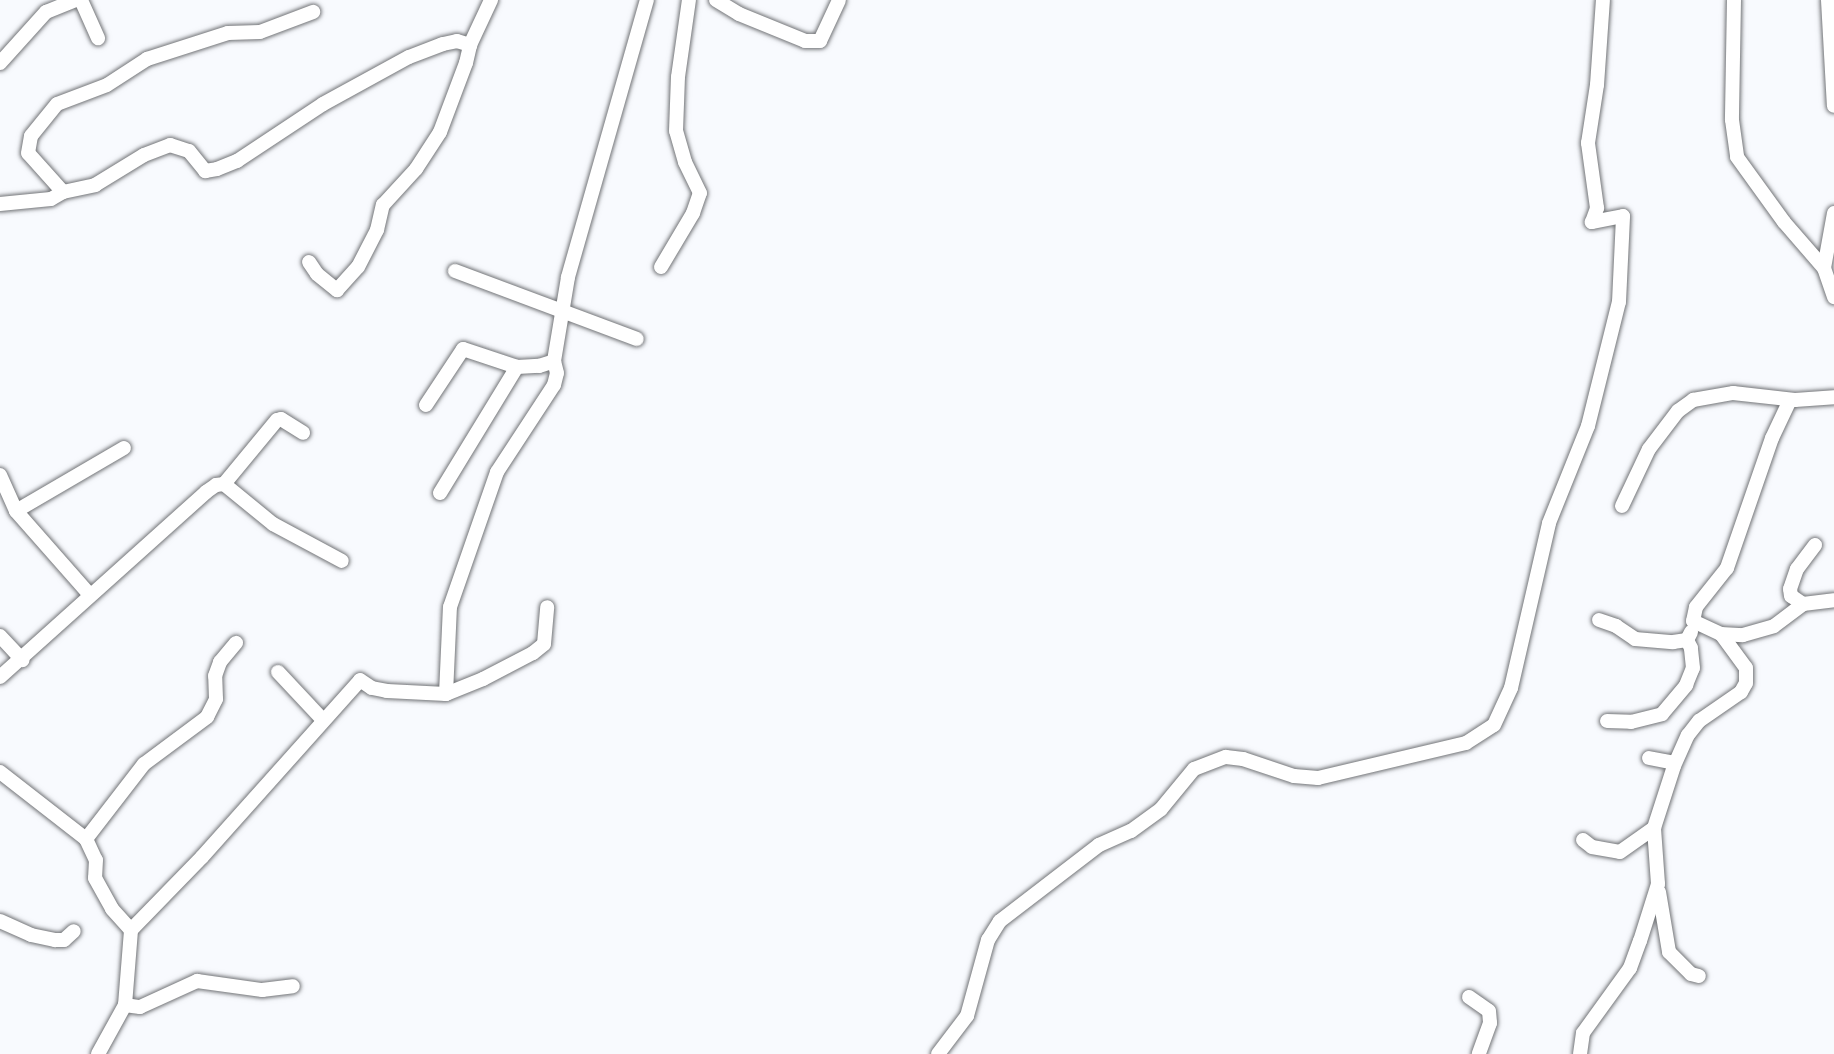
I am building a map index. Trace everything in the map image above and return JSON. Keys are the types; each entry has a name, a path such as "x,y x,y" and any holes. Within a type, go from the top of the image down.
{"street":[{"path":"0,63 46,12 76,0"},
{"path":"81,0 98,38"},
{"path":"309,262 337,290 358,267 377,230 383,205 416,170 440,132 470,45 491,0"},
{"path":"446,694 450,607 497,472 554,385 557,373 554,361 568,277 648,0"},
{"path":"662,267 693,212 700,193 685,162 676,131 678,77 689,0"},
{"path":"716,0 739,14 806,41 820,41 839,0"},
{"path":"938,1054 967,1016 988,940 1000,921 1099,845 1131,831 1161,809 1194,769 1226,757 1243,759 1294,776 1318,778 1466,743 1494,725 1511,688 1549,523 1588,426 1619,302 1623,216 1592,222 1597,208 1588,143 1597,85 1603,0"},
{"path":"1734,0 1732,120 1737,158 1784,222 1824,268 1834,298"},
{"path":"1828,0 1834,106"},
{"path":"63,192 28,153 31,136 57,104 107,85 147,59 228,33 260,32 313,12"},
{"path":"0,204 51,199 63,192 95,185 144,155 170,145 189,151 205,171 217,169 237,160 323,104 410,57 457,41 470,45"},
{"path":"1824,268 1834,213"},
{"path":"455,271 637,339"},
{"path":"426,405 463,349 517,367 539,366 554,361"},
{"path":"440,493 517,367"},
{"path":"1622,506 1650,449 1684,405 1704,396 1733,393 1790,400 1834,397"},
{"path":"1607,721 1631,722 1662,714 1686,685 1693,668 1692,648 1687,640 1696,607 1727,569 1772,438 1790,400"},
{"path":"0,677 206,492 216,485 224,484 277,420 281,419 303,432"},
{"path":"16,511 124,448"},
{"path":"0,475 16,511 90,595"},
{"path":"224,484 273,524 342,561"},
{"path":"1803,604 1791,596 1790,589 1797,569 1815,545"},
{"path":"1693,621 1721,634 1743,635 1774,626 1803,604 1834,600"},
{"path":"98,1054 125,1004 131,930 202,857 322,719 360,680 372,688 387,691 446,694 483,679 533,653 544,644 547,607"},
{"path":"1599,620 1616,626 1635,639 1687,640"},
{"path":"1699,976 1691,974 1669,953 1658,884 1654,828 1675,763 1688,735 1699,721 1741,692 1746,683 1745,667 1721,634"},
{"path":"0,636 22,660"},
{"path":"86,839 144,764 207,717 216,699 215,676 220,662 236,643"},
{"path":"278,672 322,719"},
{"path":"1649,758 1675,763"},
{"path":"0,772 86,839 96,860 95,878 112,909 131,930"},
{"path":"1583,840 1592,847 1619,852 1654,828"},
{"path":"1580,1054 1583,1033 1630,968 1658,884"},
{"path":"0,920 31,935 55,940 64,940 74,931"},
{"path":"125,1004 140,1007 197,981 262,990 293,986"},
{"path":"1469,998 1489,1011 1490,1023 1479,1054"}]}
